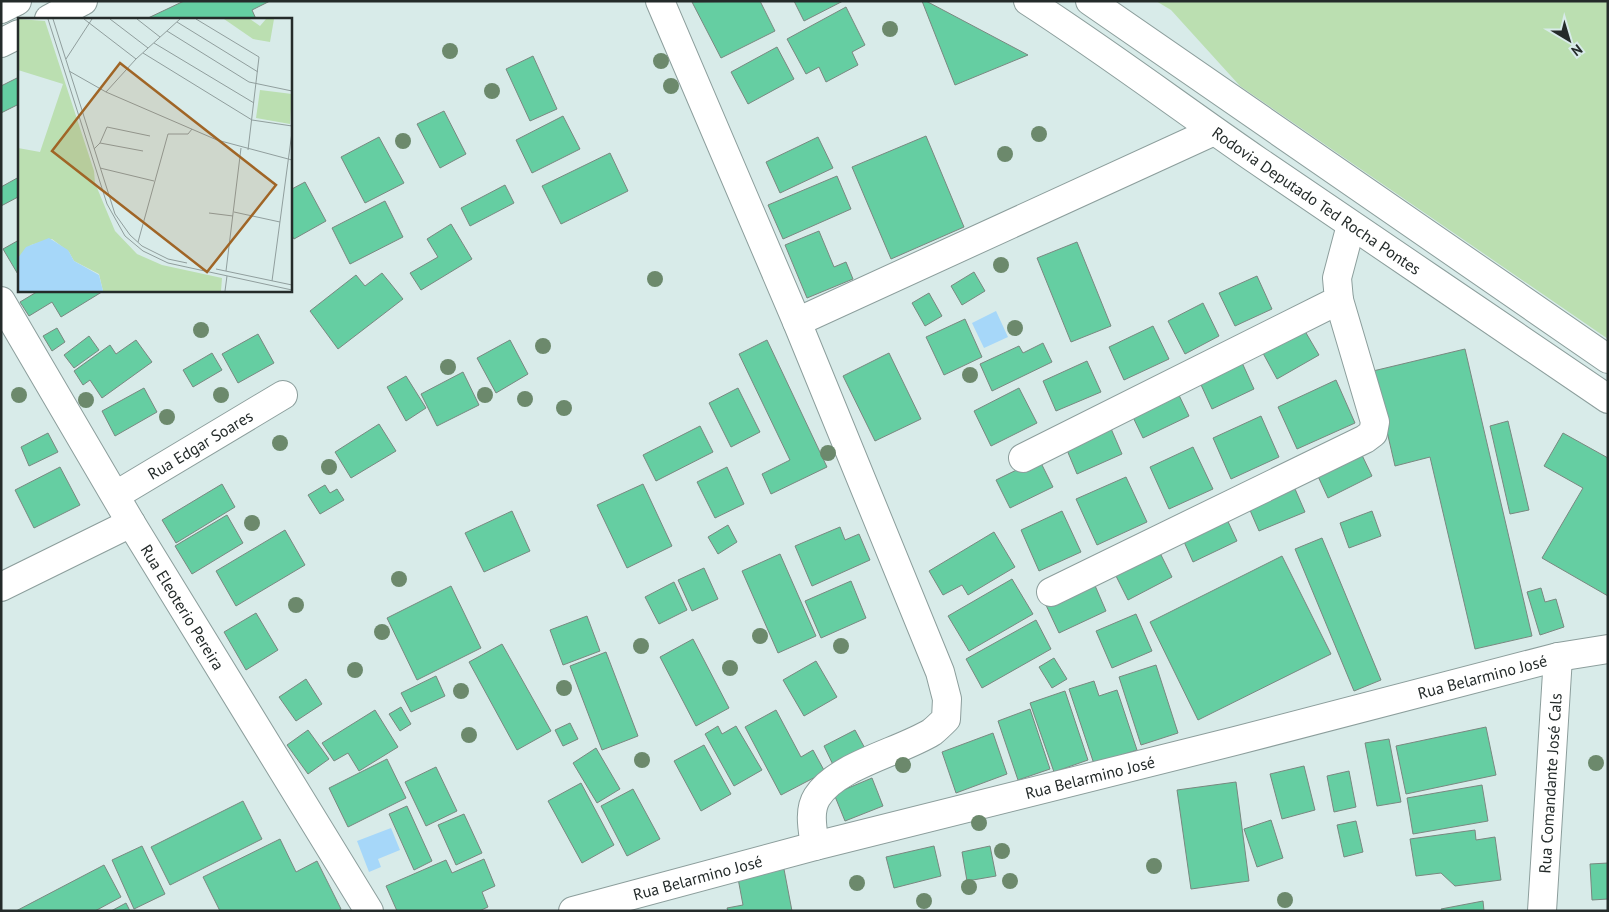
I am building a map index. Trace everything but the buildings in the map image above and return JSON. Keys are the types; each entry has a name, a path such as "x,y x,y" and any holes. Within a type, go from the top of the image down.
{"street":[{"path":"1,9 17,1"},
{"path":"50,18 83,1"},
{"path":"660,1 798,322 940,672 947,699 946,719 934,731 909,744 856,766 828,785 816,798 811,818 815,846"},
{"name":"Rodovia Deputado Ted Rocha Pontes","path":"1028,1 1086,38 1214,131 1608,399"},
{"name":"Rodovia Deputado Ted Rocha Pontes","path":"1090,1 1608,359"},
{"path":"1,43 18,34"},
{"path":"798,322 1214,131"},
{"path":"1051,592 1365,439 1373,432 1374,422 1339,300 1337,278 1351,225"},
{"path":"1024,458 1339,300"},
{"name":"Rua Eleoterio Pereira","path":"1,301 131,523 369,911"},
{"name":"Rua Edgar Soares","path":"116,495 283,396"},
{"path":"1,587 131,523"},
{"name":"Rua Belarmino José","path":"573,911 815,846 1558,658 1608,649"},
{"name":"Rua Comandante José Cals","path":"1542,911 1558,658"}],"green space":[{"path":"1156,1 1608,1 1608,339 1240,86 1171,10"}],"water":[{"path":"996,311 1008,337 984,348 972,323"},
{"path":"391,828 400,850 378,859 381,867 369,872 357,841"}]}
